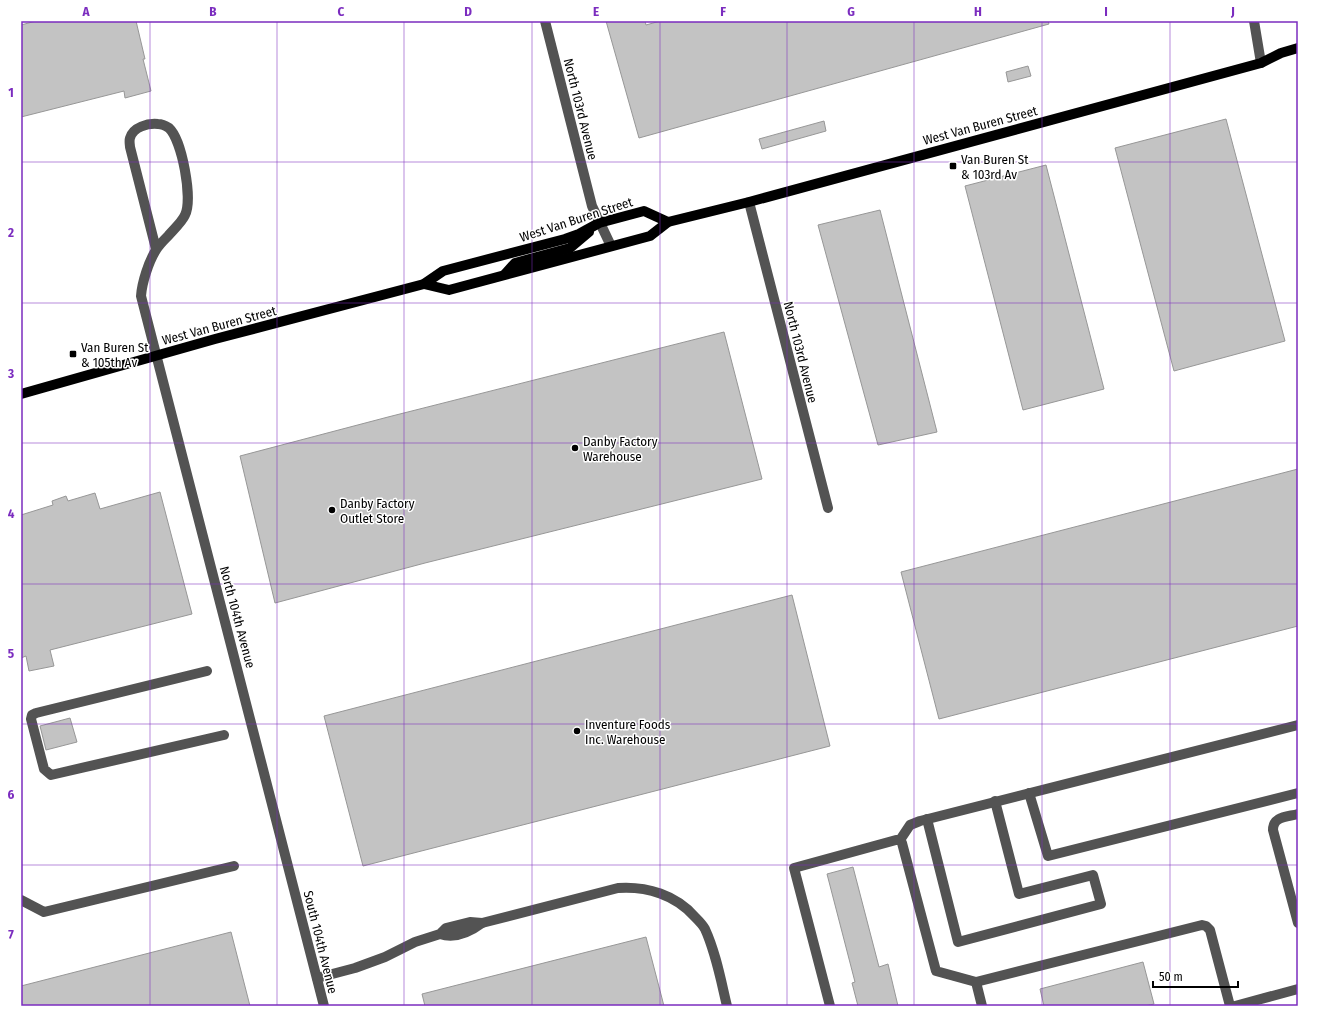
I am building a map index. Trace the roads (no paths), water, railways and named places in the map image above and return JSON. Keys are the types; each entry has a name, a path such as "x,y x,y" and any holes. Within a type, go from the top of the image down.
{"main road":[{"name":"West Van Buren Street","path":"424,284 449,290 650,236 668,222 749,202 1261,63 1281,53 1298,48"},
{"name":"West Van Buren Street","path":"21,394 156,355 424,284 443,271 565,239 579,234 599,223 644,211 668,222"},
{"path":"505,275 515,264 570,248 599,223"}],"street":[{"name":"North 103rd Avenue","path":"545,21 592,206 611,246"},
{"path":"1254,21 1261,63"},
{"name":"North 104th Avenue","path":"156,250 130,147 130,138 134,131 142,126 161,124 169,128 180,149 185,169 189,204 185,216 156,250 142,283 141,296 293,885"},
{"name":"North 103rd Avenue","path":"749,202 828,508"},
{"path":"207,671 32,715 31,719 44,769 51,775 224,735"},
{"path":"830,1006 794,868 900,840 910,825 927,819 1298,725"},
{"path":"1029,793 1048,856 1298,793"},
{"path":"927,819 958,942 1101,904 1093,875 1019,894 995,801"},
{"path":"1298,814 1277,819 1273,824 1273,830 1298,923"},
{"path":"900,840 936,971 976,982 1202,925 1206,926 1210,930 1230,1006"},
{"path":"21,900 44,912 234,866"},
{"name":"South 104th Avenue","path":"293,885 324,1006"},
{"path":"317,978 355,968 386,956 415,942 440,934 448,937 472,930 482,923 618,888 633,887 646,889 667,896 688,909 705,927 727,1006"},
{"path":"976,982 982,1006"},
{"path":"1235,1006 1298,989"}],"place":[{"name":"Van Buren St & 103rd Av","path":"953,166"},
{"name":"Van Buren St & 105th Av","path":"73,354"},
{"name":"Danby Factory Warehouse","path":"575,448"},
{"name":"Danby Factory Outlet Store","path":"332,510"},
{"name":"Inventure Foods Inc. Warehouse","path":"577,731"}]}
